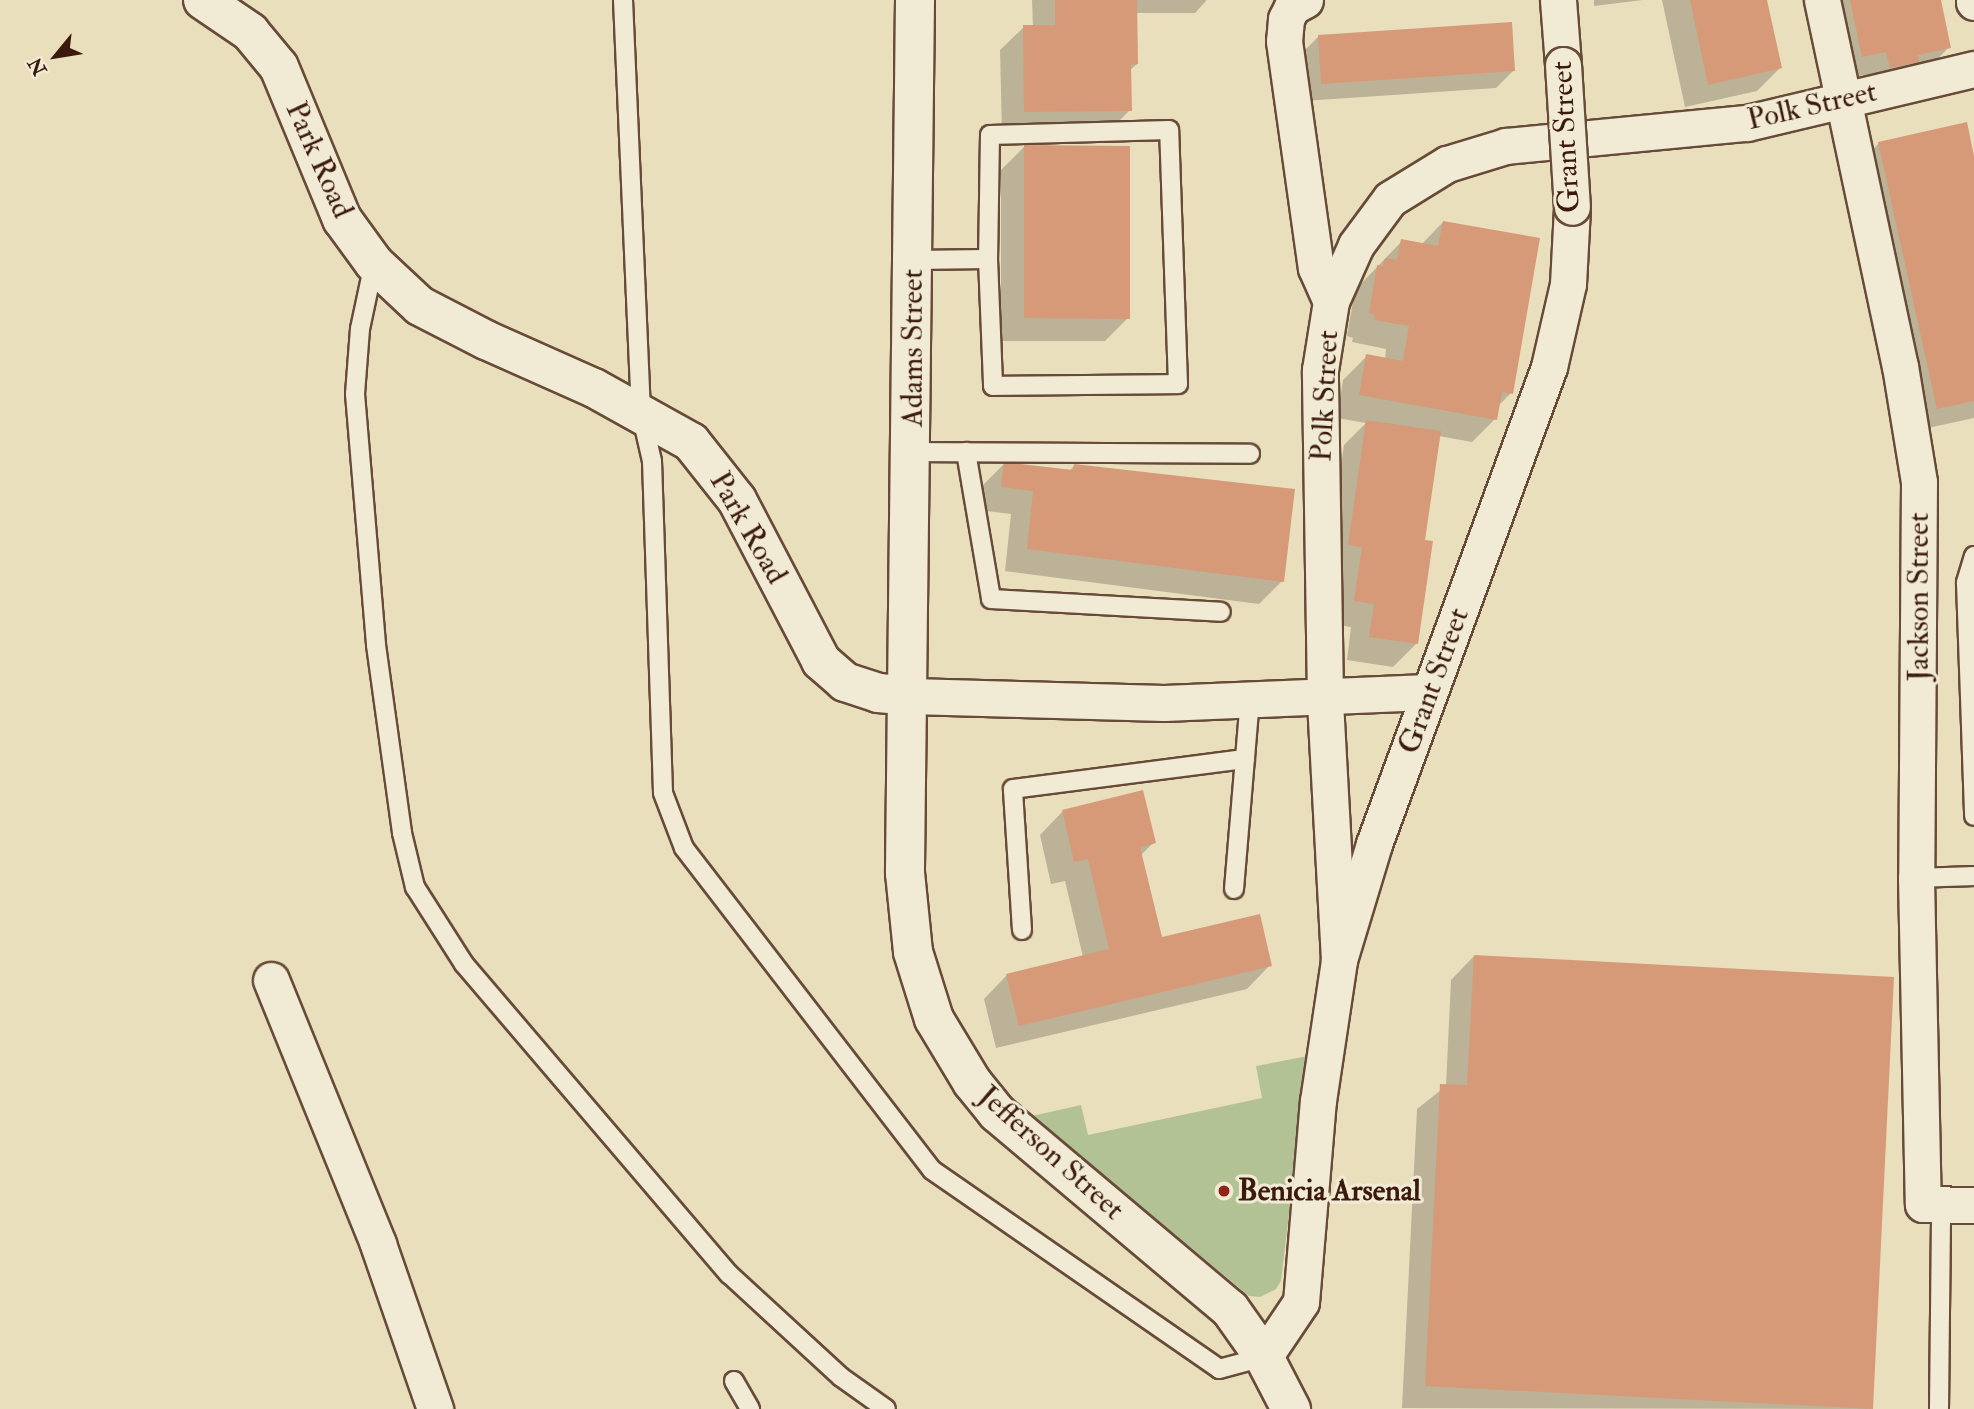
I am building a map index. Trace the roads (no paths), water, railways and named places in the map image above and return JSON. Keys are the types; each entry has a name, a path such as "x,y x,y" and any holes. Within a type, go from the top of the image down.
{"street":[{"name":"Park Road","path":"204,0 250,32 278,67 342,219 374,263 420,306 641,413 691,442 716,469 737,500 821,661 845,682 878,694 1164,703 1429,692"},
{"name":"Adams Street","path":"910,696 915,0"},
{"path":"1305,0 1292,7 1286,19 1284,41 1316,268 1331,302"},
{"name":"Grant Street","path":"1264,1357 1301,1302 1318,1101 1339,960 1374,844 1549,367 1567,284 1572,207 1558,0"},
{"name":"Jackson Street","path":"1822,0 1900,366 1919,482 1916,878 1946,1205"},
{"name":"Polk Street","path":"1339,960 1325,698 1320,370 1331,302 1356,245 1390,199 1447,164 1506,146 1747,122 1974,69"},
{"name":"Jefferson Street","path":"910,696 905,873 913,952 934,1019 972,1082 997,1113 1230,1309 1264,1357 1291,1409"},
{"path":"271,980 378,1244 435,1409"}],"lane":[{"path":"623,0 641,413 652,461 663,793 684,848 932,1170 1219,1369 1264,1357"},
{"path":"1169,130 1178,384 993,386 988,258 990,135 1169,130"},
{"path":"913,260 988,258"},
{"path":"374,263 360,329 355,394 376,645 402,833 415,887 464,964 729,1274 841,1377 886,1409"},
{"path":"912,452 1250,454"},
{"path":"966,452 991,600 1221,612"},
{"path":"1974,556 1966,583 1974,816"},
{"path":"1234,889 1250,700"},
{"path":"1022,930 1013,789 1245,759"},
{"path":"1916,878 1974,876"},
{"path":"1939,1409 1946,1205"},
{"path":"734,1381 750,1409"}],"place":[{"name":"Benicia Arsenal","path":"1224,1191"}]}
